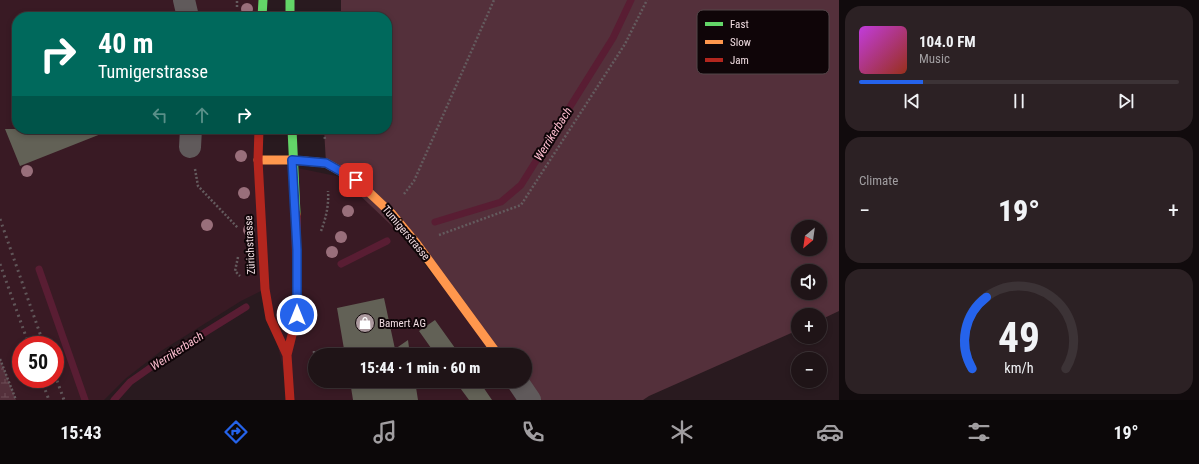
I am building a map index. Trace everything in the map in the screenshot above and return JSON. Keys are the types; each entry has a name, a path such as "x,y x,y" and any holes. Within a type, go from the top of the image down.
{"main road":[{"path":"262,12 263,0"},
{"path":"290,0 290,12"},
{"name":"Zürichstrasse","path":"259,134 258,160 265,289 270,318 287,355"},
{"name":"Zürichstrasse","path":"290,400 287,355 297,315 297,250 292,134"},
{"name":"Tumigerstrasse","path":"258,160 292,160 326,163 356,180 391,212 434,266 493,348"}],"street":[{"path":"184,0 187,12"},
{"path":"522,388 530,400"}],"path":[{"path":"391,212 414,181 494,0"},
{"path":"416,243 521,205 625,44 647,0"},
{"path":"198,186 242,232"},
{"path":"0,359 16,400"}],"shaded area":[{"path":"0,0 263,0 262,12 12,12 12,134 259,134 258,160 356,180 492,348 308,348 308,388 522,388 530,400 290,400 265,289 241,301 161,351 125,379 104,400 16,400 0,359"}],"green space":[{"path":"341,0 839,0 839,311 827,317 827,308 791,308 791,333 643,400 530,400 527,388 532,388 532,348 493,348 434,266 326,163 324,134 392,134 392,12 341,12"},
{"path":"0,359 16,400 0,400"}],"building":[{"path":"5,129 12,129 12,134 101,134 20,166"},
{"name":"Bamert AG","path":"384,298 395,348 344,348 337,308"},
{"path":"435,320 455,348 431,348 419,331"},
{"name":"Bamert AG","path":"408,340 409,348 396,348"},
{"path":"351,388 416,388 418,400 353,400"},
{"path":"460,388 484,388 492,400 469,400"}],"waterway":[{"name":"Werrikerbach","path":"435,222 501,202 521,185 613,38 631,0"},
{"name":"Werrikerbach","path":"341,264 387,241"},
{"path":"39,269 85,400"},
{"name":"Werrikerbach","path":"114,400 130,382 167,356 246,307"}],"railway":[{"path":"0,219 41,336"},
{"path":"0,264 26,336"},
{"path":"44,388 49,400"},
{"path":"60,388 64,400"}],"traffic: fast":[{"path":"262,12 263,0"},
{"path":"290,0 290,12"},
{"path":"292,134 296,214"}],"traffic: slow":[{"path":"258,160 293,160 326,163 356,180 391,213 416,243 493,348"}],"traffic: jam":[{"path":"259,134 258,160 265,289 270,318 287,355"},
{"path":"290,400 287,355 297,315 296,214"}],"place":[{"name":"Bamert AG","path":"365,323"}],"route":[{"path":"297,315 297,250 292,160 326,163 356,180"}]}
